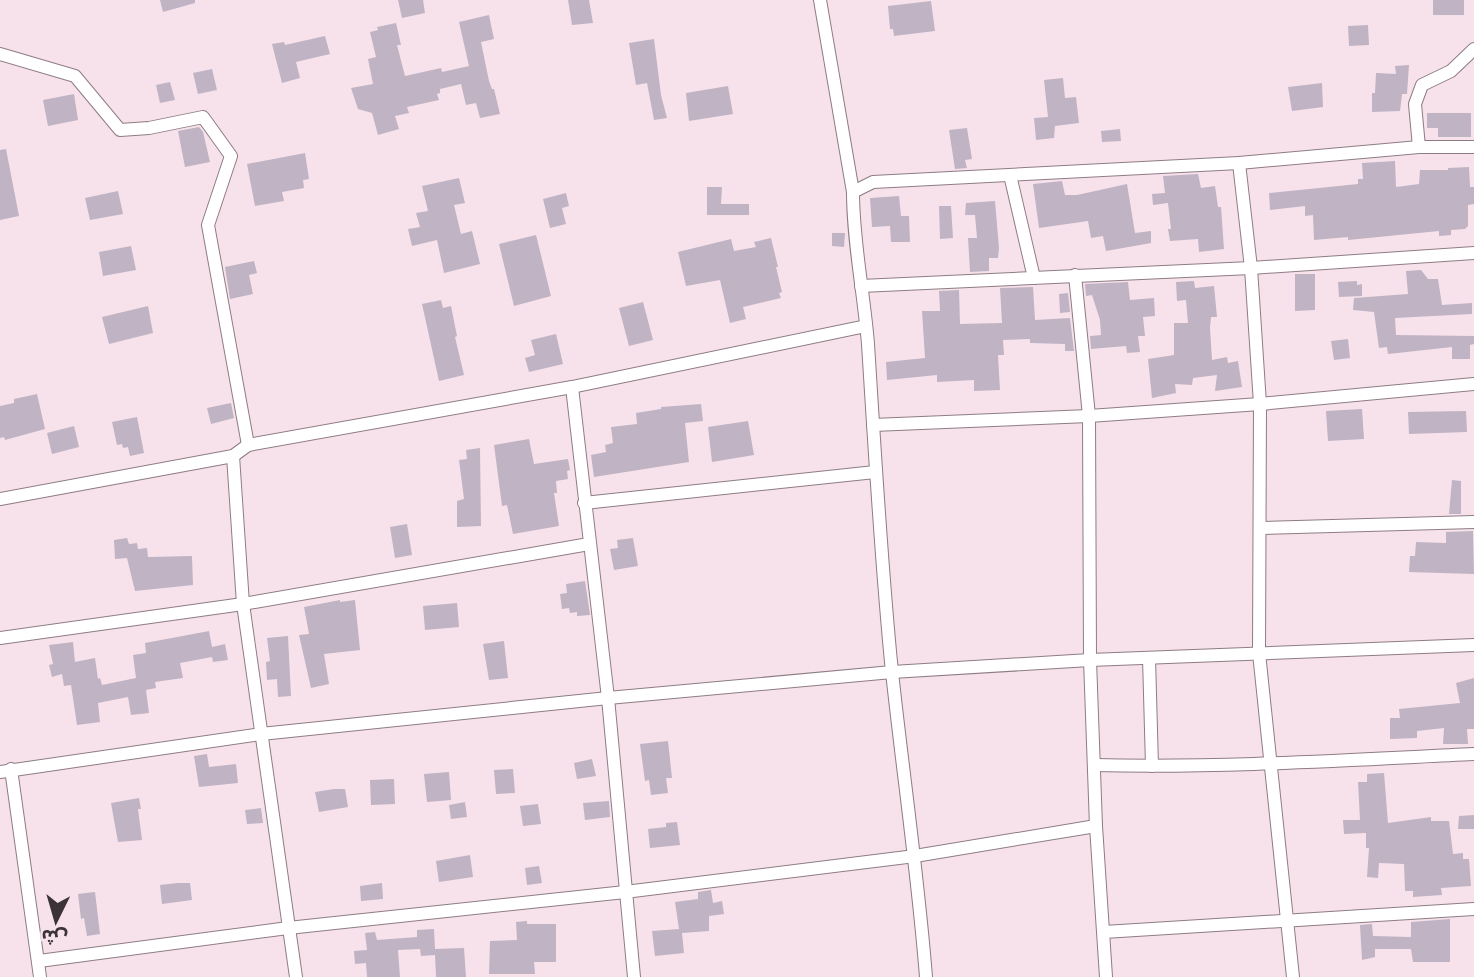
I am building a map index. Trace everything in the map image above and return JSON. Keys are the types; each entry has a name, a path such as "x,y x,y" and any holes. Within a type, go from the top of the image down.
{"street":[{"path":"820,0 853,192 866,326 892,672 915,856 926,977"},
{"path":"1419,147 1415,104 1422,85 1451,71 1474,50"},
{"path":"0,54 75,76 120,130 149,128 203,117 231,156 208,225 248,445"},
{"path":"853,192 873,181 1239,163 1419,147 1474,146"},
{"path":"1239,163 1251,268 1260,404 1259,653 1293,977"},
{"path":"1010,175 1034,278"},
{"path":"861,286 1251,268 1474,253"},
{"path":"1075,275 1089,416 1090,660 1096,826 1106,977"},
{"path":"0,499 233,456 248,445 572,387 866,326"},
{"path":"873,425 1089,416 1260,404 1474,384"},
{"path":"572,387 608,698 634,977"},
{"path":"233,456 243,604 296,977"},
{"path":"584,503 875,472"},
{"path":"1260,528 1474,522"},
{"path":"0,638 243,604 589,544"},
{"path":"40,977 5,770 261,734 892,672 1090,660 1474,645"},
{"path":"1149,658 1152,766"},
{"path":"1094,765 1271,764 1474,754"},
{"path":"39,961 288,928 625,892 915,856 1096,826"},
{"path":"1104,932 1474,909"}],"building":[{"path":"160,0 195,0 195,3 163,12"},
{"path":"398,0 423,0 425,13 402,18"},
{"path":"568,0 589,0 593,23 572,25"},
{"path":"1433,0 1464,0 1464,15 1433,15"},
{"path":"931,1 935,31 894,36 893,29 890,29 888,6"},
{"path":"489,15 494,39 481,42 489,81 494,89 500,114 480,118 476,103 466,105 461,84 440,89 437,94 439,100 407,107 409,113 395,116 399,129 378,135 372,113 358,109 351,88 373,84 368,59 376,57 370,32 378,30 377,27 396,23 401,45 397,45 405,76 441,68 442,72 469,66 459,22"},
{"path":"1368,25 1369,45 1349,46 1348,26"},
{"path":"325,36 330,54 296,62 300,78 282,83 272,44 284,42 285,45"},
{"path":"654,39 661,95 667,118 654,120 647,83 636,85 629,43"},
{"path":"1409,65 1407,94 1402,94 1400,111 1372,112 1376,73 1396,74 1395,66"},
{"path":"212,69 217,90 198,94 193,73"},
{"path":"1063,78 1065,98 1076,97 1079,123 1055,126 1054,138 1036,140 1034,118 1048,117 1044,80"},
{"path":"170,82 175,100 160,103 156,85"},
{"path":"1322,83 1323,107 1292,111 1288,87"},
{"path":"728,86 733,114 689,121 686,93"},
{"path":"74,94 78,120 48,126 43,100"},
{"path":"1427,113 1471,113 1471,137 1438,137 1438,128 1427,128"},
{"path":"199,127 203,132 210,162 185,167 178,131"},
{"path":"967,128 972,159 965,160 967,168 955,169 949,130"},
{"path":"1120,129 1121,141 1102,142 1101,131"},
{"path":"6,149 19,216 0,220 0,150"},
{"path":"305,153 309,179 303,180 304,188 282,192 284,201 255,206 247,164"},
{"path":"1395,161 1396,187 1419,184 1420,170 1469,167 1470,187 1474,187 1474,204 1468,205 1468,226 1465,229 1451,230 1451,235 1439,236 1439,231 1348,240 1348,237 1314,240 1313,215 1305,216 1305,206 1270,210 1269,193 1358,184 1358,179 1363,179 1362,163"},
{"path":"1198,174 1201,188 1215,186 1218,207 1221,207 1224,249 1199,252 1198,239 1170,241 1168,203 1153,205 1152,194 1165,193 1163,176"},
{"path":"459,178 465,203 454,205 461,234 472,231 480,264 444,273 437,240 412,246 408,229 420,227 416,213 428,211 422,186"},
{"path":"1062,181 1065,195 1127,184 1135,233 1151,231 1151,243 1106,251 1103,236 1091,238 1088,221 1039,228 1033,184"},
{"path":"707,187 722,187 721,204 749,204 749,215 707,215"},
{"path":"118,191 123,214 90,220 85,198"},
{"path":"566,193 569,206 562,208 566,224 550,228 543,199"},
{"path":"899,196 901,216 909,216 910,242 891,242 890,226 872,227 870,198"},
{"path":"995,201 998,258 989,258 989,271 970,272 968,238 977,238 975,215 965,215 966,203"},
{"path":"939,206 951,206 953,238 940,239"},
{"path":"832,233 845,233 844,247 832,246"},
{"path":"536,235 551,296 514,306 499,244"},
{"path":"771,238 778,267 781,298 743,307 746,319 730,323 720,280 686,286 678,252 731,239 734,251 756,247 754,242"},
{"path":"131,246 136,270 103,276 99,252"},
{"path":"254,261 257,273 249,275 253,294 230,299 225,267"},
{"path":"1421,270 1428,279 1438,279 1442,305 1472,303 1472,314 1395,318 1396,335 1474,336 1474,344 1470,345 1470,359 1452,359 1452,347 1388,354 1387,347 1379,348 1374,312 1353,310 1354,298 1408,294 1406,271"},
{"path":"1295,274 1315,274 1315,310 1295,311"},
{"path":"1194,281 1195,288 1214,286 1217,317 1211,317 1212,360 1227,357 1228,363 1238,361 1242,387 1215,391 1217,375 1193,378 1192,385 1175,384 1176,393 1152,398 1148,359 1174,355 1174,323 1188,323 1186,300 1177,301 1176,282"},
{"path":"1357,281 1357,285 1362,284 1362,296 1339,297 1338,282"},
{"path":"1128,282 1130,300 1154,298 1155,316 1143,317 1145,336 1138,336 1140,352 1127,353 1126,346 1091,349 1090,336 1101,335 1100,320 1092,295 1086,296 1085,284"},
{"path":"1033,287 1035,320 1070,318 1074,351 1065,351 1065,344 1030,343 1030,339 1003,340 1004,355 998,355 1000,390 974,391 974,380 937,382 937,375 887,380 886,362 925,358 922,311 940,311 939,291 959,290 960,324 1002,323 1000,288"},
{"path":"1068,293 1070,312 1060,313 1059,294"},
{"path":"441,300 443,308 451,306 464,375 439,381 422,304"},
{"path":"643,302 653,340 629,346 619,308"},
{"path":"148,306 153,333 109,344 102,317"},
{"path":"556,334 563,364 529,372 525,358 535,355 531,340"},
{"path":"1348,339 1350,358 1334,360 1331,341"},
{"path":"37,394 45,429 5,440 4,437 0,438 0,406 14,403 14,399"},
{"path":"231,403 234,418 211,424 207,408"},
{"path":"701,404 703,421 685,423 689,462 594,477 591,455 606,452 605,445 613,443 611,427 637,424 636,413 661,407"},
{"path":"1362,409 1364,439 1328,441 1326,411"},
{"path":"1466,411 1467,432 1409,434 1408,412"},
{"path":"137,417 144,453 130,456 128,447 117,445 112,422"},
{"path":"748,421 754,455 712,462 708,427"},
{"path":"74,426 79,447 52,454 47,433"},
{"path":"529,439 534,464 568,459 570,470 567,471 568,479 556,481 557,493 554,493 559,526 513,534 507,505 502,506 494,445"},
{"path":"480,448 481,526 457,527 457,501 464,499 459,460 467,459 466,450"},
{"path":"1452,480 1461,481 1461,514 1449,514"},
{"path":"407,524 412,555 395,558 390,527"},
{"path":"1473,531 1474,574 1409,572 1410,556 1415,556 1416,542 1446,543 1446,532"},
{"path":"127,538 129,544 137,543 138,549 147,548 148,557 192,556 193,585 135,591 127,558 115,559 114,540"},
{"path":"633,538 638,566 614,570 610,549 618,548 617,540"},
{"path":"585,581 590,615 577,616 577,612 570,613 569,608 562,609 560,594 567,593 566,584"},
{"path":"355,600 360,650 324,654 329,684 311,688 299,635 309,634 304,607"},
{"path":"457,603 459,627 425,630 423,606"},
{"path":"209,631 212,647 225,644 228,660 213,662 212,657 180,663 183,678 155,682 156,688 146,690 149,713 131,715 128,697 98,703 100,722 77,725 71,685 64,686 62,674 52,677 49,665 53,664 49,645 73,642 75,662 95,658 98,679 100,678 102,685 136,678 133,655 146,653 145,643"},
{"path":"288,636 291,696 278,697 277,679 267,680 266,662 270,661 267,638"},
{"path":"504,641 508,678 489,680 483,644"},
{"path":"1474,678 1474,729 1467,729 1468,744 1443,744 1444,728 1417,731 1417,738 1390,739 1390,718 1400,718 1399,709 1460,703 1456,683"},
{"path":"668,741 672,778 666,778 668,793 651,795 649,780 645,781 640,744"},
{"path":"207,754 209,767 236,764 238,783 199,787 194,756"},
{"path":"592,759 596,776 577,779 574,763"},
{"path":"513,769 515,793 496,794 494,770"},
{"path":"449,772 451,800 427,802 424,774"},
{"path":"1384,773 1388,823 1431,817 1431,821 1449,821 1453,854 1463,853 1463,859 1469,859 1471,886 1441,888 1442,895 1413,897 1413,891 1405,891 1404,864 1379,863 1378,878 1367,877 1369,848 1366,848 1366,833 1344,834 1343,820 1360,820 1358,782 1367,782 1367,774"},
{"path":"394,779 395,804 371,805 370,780"},
{"path":"345,789 348,807 319,812 315,792"},
{"path":"139,798 142,840 118,842 111,803"},
{"path":"609,801 610,817 585,820 583,803"},
{"path":"465,802 467,817 451,819 449,805"},
{"path":"538,804 541,824 523,826 520,806"},
{"path":"261,808 263,823 247,824 245,810"},
{"path":"1474,815 1474,829 1458,829 1459,816"},
{"path":"677,822 680,845 650,848 648,829 666,827 666,823"},
{"path":"470,855 473,877 439,882 436,861"},
{"path":"539,866 542,883 527,885 525,868"},
{"path":"190,883 192,900 162,904 160,885"},
{"path":"382,883 383,899 361,901 360,886"},
{"path":"711,890 713,903 722,901 724,914 709,916 709,931 682,933 684,953 655,956 652,931 679,929 675,902 698,899 698,892"},
{"path":"95,892 100,934 87,936 84,918 81,919 78,894"},
{"path":"1450,919 1450,962 1413,962 1411,949 1375,949 1375,957 1362,960 1360,925 1372,924 1373,936 1411,937 1411,922"},
{"path":"527,921 527,924 556,924 556,962 534,962 535,974 489,974 490,941 517,940 516,922"},
{"path":"434,929 435,949 464,948 466,977 436,977 435,955 421,956 420,949 398,950 400,977 367,977 366,963 355,964 354,951 367,950 365,933 375,932 377,940 417,937 417,930"}]}
